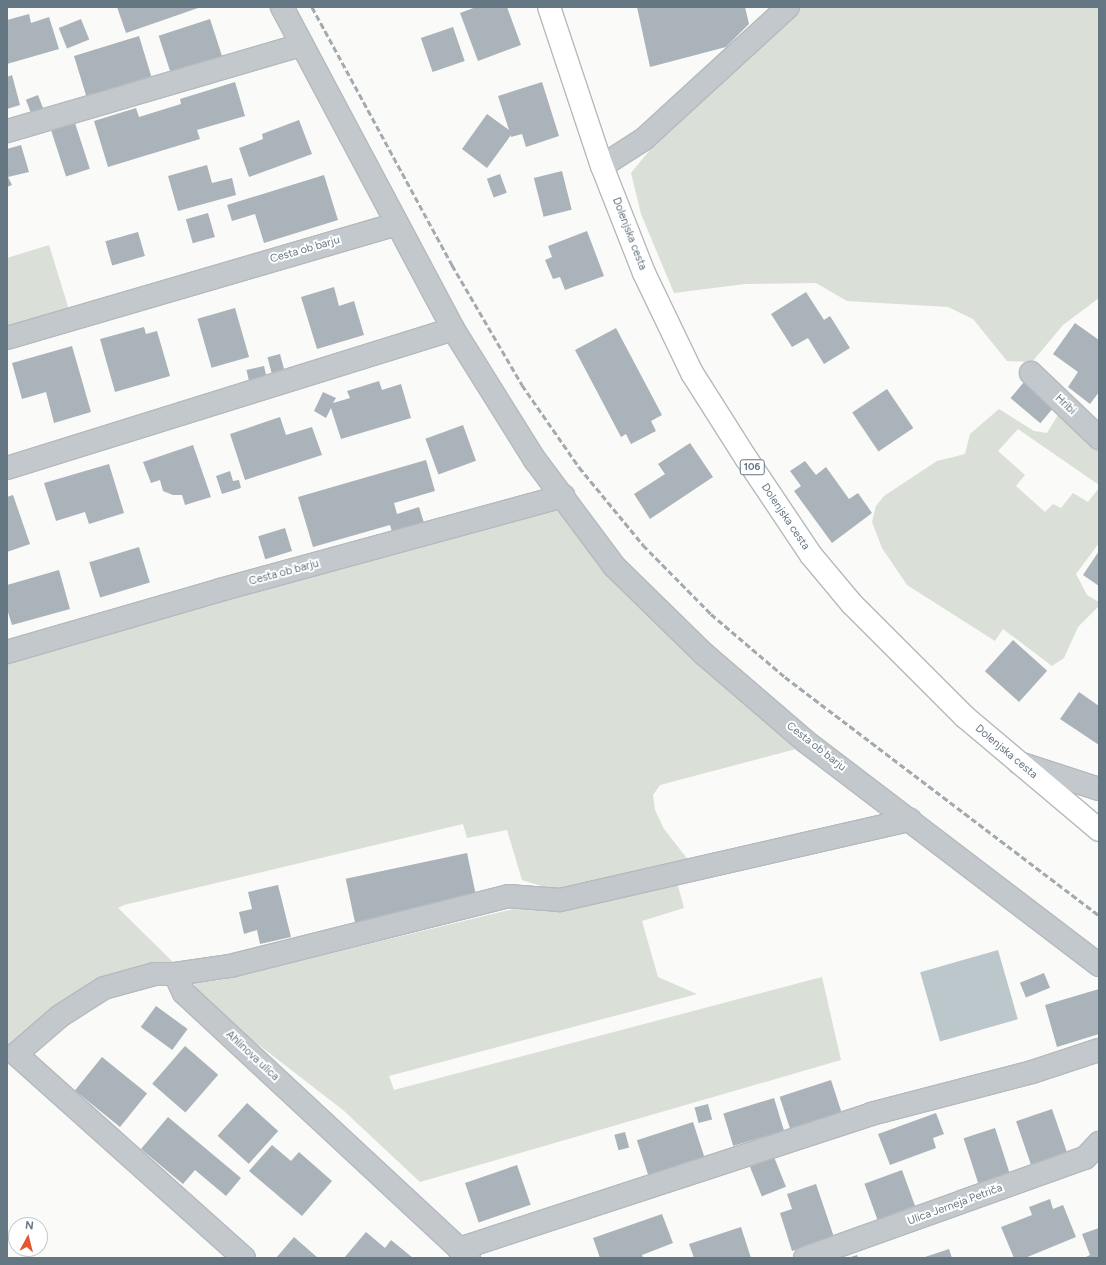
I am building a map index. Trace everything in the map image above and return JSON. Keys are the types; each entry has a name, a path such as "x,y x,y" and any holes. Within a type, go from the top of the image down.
{"main road":[{"name":"Dolenjska cesta","path":"549,7 602,166 644,273 692,373 811,555 852,604 948,700 1018,763 1099,830"}],"street":[{"name":"Cesta ob barju","path":"282,7 453,329 535,460 614,566 704,654 805,741 1099,966"},
{"path":"602,166 644,139 788,7"},
{"path":"7,131 302,45"},
{"name":"Cesta ob barju","path":"7,338 396,224"},
{"path":"7,468 453,329"},
{"name":"Hribi","path":"1031,373 1099,438"},
{"name":"Cesta ob barju","path":"7,652 220,590 563,496"},
{"path":"1018,763 1099,789"},
{"path":"244,1258 16,1054 60,1016 104,988 155,974 175,974 230,966 508,896 560,900 910,820"},
{"name":"Ahlinova ulica","path":"175,974 184,993 464,1253"},
{"path":"464,1253 871,1114 1032,1072 1099,1050"},
{"name":"Ulica Jerneja Petriča","path":"805,1258 1085,1158 1099,1143"}],"shaded area":[{"path":"796,7 1099,7 1099,298 1063,325 1032,362 1007,361 973,319 948,307 847,301 816,283 745,284 674,293 641,214 631,173 681,112"},
{"path":"49,245 70,313 7,331 7,258"},
{"path":"999,409 1034,431 1047,433 1058,415 1099,451 1099,485 1018,429 998,451 1025,475 1016,486 1045,512 1053,504 1061,508 1073,493 1088,502 1099,488 1099,543 1076,574 1087,595 1099,602 1099,606 1078,627 1064,658 1052,666 1003,629 995,641 907,585 882,548 872,522 876,506 884,496 937,461 965,454 970,434"},
{"path":"545,509 558,511 609,573 800,748 660,785 653,795 655,810 664,829 689,861 557,891 522,880 507,830 467,838 463,824 124,905 118,908 175,964 162,967 7,1055 7,662"},
{"path":"677,882 684,908 642,921 658,977 697,994 389,1076 394,1090 822,977 841,1060 420,1182 343,1110 211,1008 194,989 195,981 201,979 205,982 221,980 534,904"},
{"path":"998,950 1018,1019 940,1042 920,972"}],"building":[{"path":"117,7 201,7 126,33"},
{"path":"476,7 507,7 521,45 478,61 460,13"},
{"path":"637,7 745,7 749,24 726,47 650,67"},
{"path":"29,14 31,23 49,17 59,49 7,64 7,20"},
{"path":"81,19 89,39 67,48 59,28"},
{"path":"210,19 223,59 172,76 159,36"},
{"path":"453,27 465,61 433,72 421,38"},
{"path":"139,36 151,76 86,96 74,56"},
{"path":"12,75 20,105 7,109 7,77"},
{"path":"235,82 245,116 197,130 200,139 108,167 94,121 136,108 139,117 181,104 180,99"},
{"path":"542,82 559,136 526,147 522,134 511,137 511,135 487,168 462,149 487,114 509,130 498,96"},
{"path":"38,95 45,113 33,117 26,100"},
{"path":"299,120 312,154 249,177 239,148 263,139 262,134"},
{"path":"75,123 90,169 66,176 51,131"},
{"path":"21,145 29,172 8,177 12,185 7,187 7,149"},
{"path":"207,165 212,183 232,178 236,195 178,211 168,176"},
{"path":"562,171 572,210 544,217 534,178"},
{"path":"500,174 507,193 494,198 487,179"},
{"path":"324,175 338,220 264,243 255,214 232,221 227,205"},
{"path":"208,213 215,237 193,243 186,219"},
{"path":"587,231 604,276 565,290 560,277 553,279 545,260 552,257 548,246"},
{"path":"138,232 145,256 112,265 105,241"},
{"path":"334,287 339,306 354,301 364,335 317,349 301,297"},
{"path":"806,292 824,320 830,316 850,348 824,364 808,338 792,347 771,314"},
{"path":"235,308 249,357 212,368 198,319"},
{"path":"1075,323 1099,340 1099,392 1090,404 1068,387 1078,372 1053,354"},
{"path":"144,327 146,334 157,331 170,376 115,392 100,339"},
{"path":"616,328 662,415 651,421 656,431 631,444 626,434 621,437 575,350"},
{"path":"72,346 91,412 54,423 46,392 22,399 12,363"},
{"path":"280,354 285,373 273,377 267,357"},
{"path":"264,366 268,384 251,388 246,370"},
{"path":"379,381 382,390 401,384 411,418 341,439 331,408 326,418 314,411 323,392 336,398 333,403 350,398 347,391"},
{"path":"1024,382 1054,407 1040,423 1011,398"},
{"path":"887,389 913,428 878,451 852,412"},
{"path":"280,417 286,435 312,427 322,455 245,480 230,434"},
{"path":"463,425 476,461 438,474 425,439"},
{"path":"690,443 713,477 650,519 634,494 665,474 658,464"},
{"path":"193,445 211,497 185,505 182,495 173,495 163,491 160,480 151,483 143,462"},
{"path":"426,460 435,491 394,503 397,514 419,507 425,526 393,535 390,525 313,547 298,497"},
{"path":"805,461 816,475 826,467 849,499 858,493 872,513 832,543 794,491 801,486 790,471"},
{"path":"109,464 124,513 89,524 85,512 56,521 44,483"},
{"path":"230,471 233,481 239,480 241,488 222,494 216,476"},
{"path":"13,495 30,544 7,552 7,497"},
{"path":"285,528 292,551 265,559 258,536"},
{"path":"139,547 150,582 100,598 89,562"},
{"path":"1099,551 1099,586 1083,575"},
{"path":"59,570 70,609 12,625 7,609 7,585"},
{"path":"1013,640 1047,671 1019,702 985,671"},
{"path":"1079,692 1099,706 1099,745 1060,719"},
{"path":"467,853 477,899 355,925 346,879"},
{"path":"278,885 291,937 260,944 257,930 244,934 239,912 252,909 248,892"},
{"path":"1044,973 1050,988 1026,998 1020,983"},
{"path":"1099,989 1099,1034 1057,1047 1045,1005"},
{"path":"156,1006 188,1029 172,1050 141,1027"},
{"path":"185,1046 218,1075 185,1113 152,1084"},
{"path":"102,1057 147,1094 120,1127 75,1090"},
{"path":"831,1080 842,1113 790,1130 780,1097"},
{"path":"774,1098 784,1131 733,1146 723,1113"},
{"path":"247,1103 278,1131 249,1164 218,1136"},
{"path":"708,1104 712,1119 699,1123 694,1108"},
{"path":"1052,1109 1069,1159 1033,1171 1016,1121"},
{"path":"936,1113 944,1134 933,1138 936,1148 890,1165 878,1134"},
{"path":"168,1117 241,1178 226,1196 195,1170 183,1184 141,1149"},
{"path":"693,1122 705,1159 649,1177 637,1140"},
{"path":"995,1128 1011,1177 980,1188 964,1138"},
{"path":"625,1132 629,1147 619,1150 614,1135"},
{"path":"272,1145 291,1161 299,1152 332,1181 302,1216 249,1171"},
{"path":"774,1157 786,1187 762,1196 750,1167"},
{"path":"517,1165 531,1205 479,1223 465,1183"},
{"path":"902,1170 915,1206 877,1219 864,1184"},
{"path":"816,1184 834,1237 792,1251 780,1213 792,1209 787,1194"},
{"path":"1050,1199 1053,1209 1063,1205 1076,1237 1025,1258 1014,1258 1001,1227 1032,1215 1029,1207"},
{"path":"662,1214 673,1243 642,1255 643,1258 600,1258 593,1238"},
{"path":"741,1227 751,1258 694,1258 689,1244"},
{"path":"1099,1228 1099,1258 1084,1258 1090,1255 1082,1234"},
{"path":"366,1232 385,1248 391,1240 413,1258 344,1258"},
{"path":"294,1237 318,1258 276,1258"},
{"path":"949,1249 952,1258 922,1258"},
{"path":"857,1255 858,1258 848,1258"}],"railway":[{"path":"312,7 452,265 522,385 579,467 643,545 711,614 785,677 1099,915"}]}
